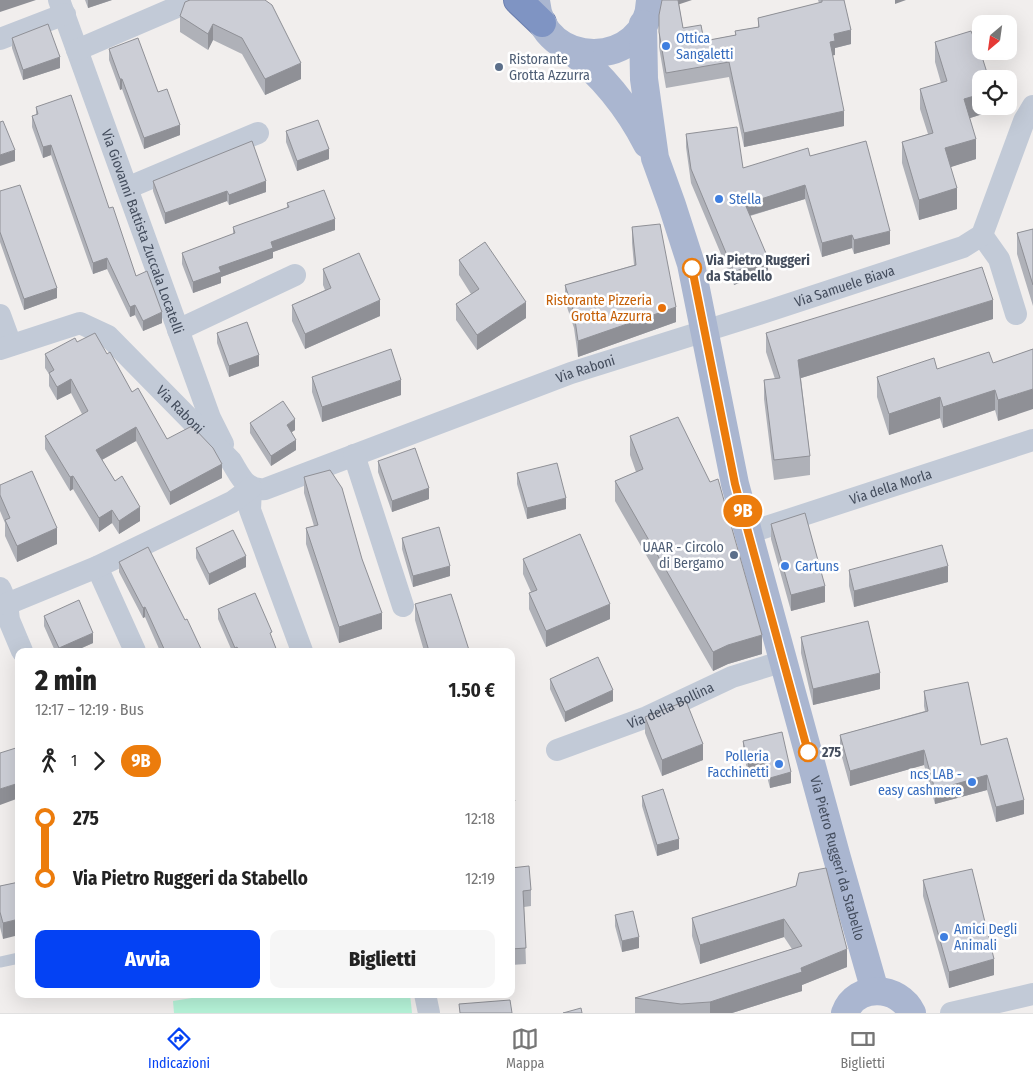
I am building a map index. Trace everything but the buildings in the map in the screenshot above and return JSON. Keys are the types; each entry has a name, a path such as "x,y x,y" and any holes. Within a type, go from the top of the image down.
{"highway":[{"path":"518,0 539,12"}],"main road":[{"name":"Via Pietro Ruggeri da Stabello","path":"539,12 554,38 569,49 588,54 607,52 625,44 632,38 649,15"},
{"name":"Via Pietro Ruggeri da Stabello","path":"649,15 644,79 655,158 678,220 691,264 725,436 748,533 875,991"},
{"path":"569,49 592,68 630,114 655,158"},
{"path":"845,1013 853,1001 862,995 875,991 893,994 902,1000 912,1013"}],"street":[{"path":"77,50 191,1"},
{"path":"0,39 62,7"},
{"name":"Via Giovanni Battista Zuccala Locatelli","path":"62,7 210,418 231,461"},
{"path":"1016,314 999,259 982,235 1024,121 1033,106"},
{"path":"127,188 258,133"},
{"name":"Via Samuele Biava","path":"705,330 866,280 963,247 982,235"},
{"path":"178,330 295,275"},
{"path":"0,315 5,347"},
{"name":"Via Raboni","path":"5,347 80,323 108,336 231,461 243,482 251,488 265,489 571,372 705,330"},
{"name":"Via della Morla","path":"748,533 1033,440"},
{"path":"354,455 403,606"},
{"path":"21,648 9,620 3,596 96,567 232,502 251,488"},
{"path":"251,488 250,510 301,648"},
{"path":"96,567 134,648"},
{"name":"Via della Bollina","path":"557,750 647,717 732,677 784,661"},
{"path":"951,1013 1033,994"},
{"path":"426,998 429,1013"}],"lane":[{"path":"0,962 15,959"}],"green space":[{"path":"192,998 410,998 412,1013 174,1013 173,1001"}],"bus line":[{"name":"9B","path":"692,268 735,484 808,752"}],"place":[{"name":"Ottica Sangaletti","path":"666,46"},
{"name":"Ristorante Grotta Azzurra","path":"499,67"},
{"name":"Stella","path":"719,199"},
{"name":"Via Pietro Ruggeri da Stabello","path":"692,268"},
{"name":"Ristorante Pizzeria Grotta Azzurra","path":"662,308"},
{"name":"UAAR - Circolo di Bergamo","path":"734,555"},
{"name":"Cartuns","path":"785,566"},
{"name":"275","path":"808,752"},
{"name":"Polleria Facchinetti","path":"779,764"},
{"name":"ncs LAB - easy cashmere","path":"972,782"},
{"name":"Amici Degli Animali","path":"944,937"}]}
